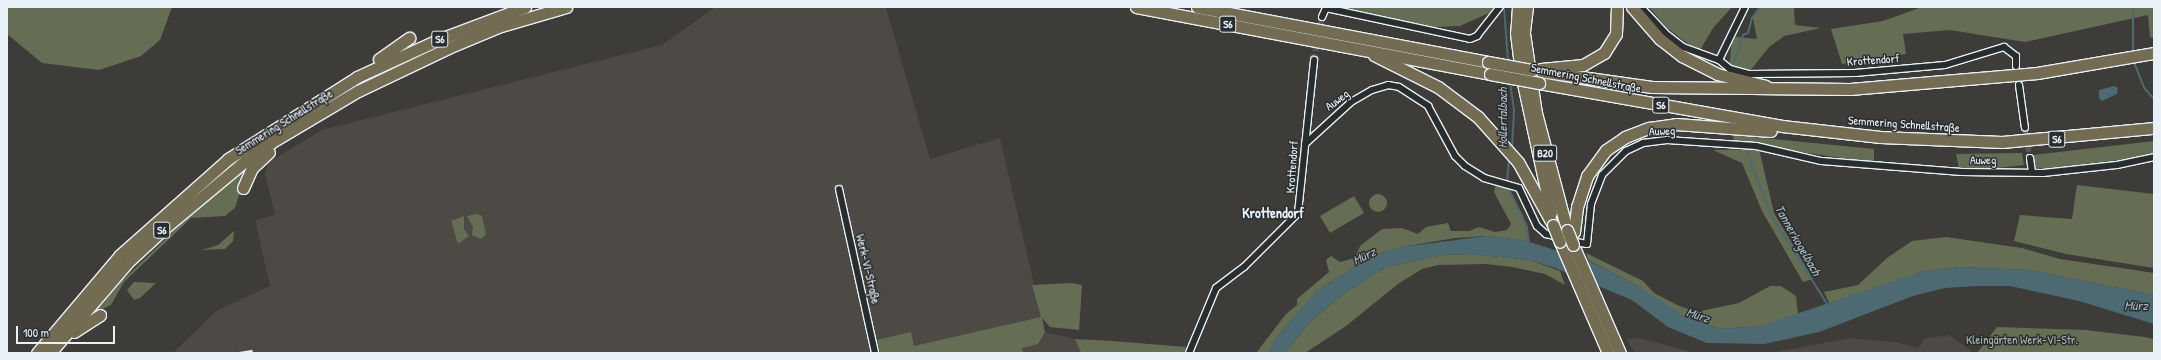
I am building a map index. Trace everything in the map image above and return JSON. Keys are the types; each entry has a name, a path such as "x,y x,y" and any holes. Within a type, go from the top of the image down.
{"highway":[{"name":"Semmering Schnellstraße","path":"37,353 120,255 197,185 287,119 358,76 440,39 525,7"},
{"name":"Semmering Schnellstraße","path":"50,353 128,262 167,226 245,161 308,120 358,91 448,48 498,27 566,7"},
{"name":"Semmering Schnellstraße","path":"1136,7 1490,74 1782,126 1895,138 2002,142 2154,128"},
{"name":"Semmering Schnellstraße","path":"1197,7 1488,62 1529,73 1624,85 1782,90 1967,81 2149,55"},
{"path":"1518,7 1516,33 1529,73"},
{"path":"1527,7 1524,33 1529,73"},
{"path":"1529,73 1546,66 1583,65 1604,54 1616,34 1617,7"},
{"path":"1632,7 1660,39 1693,62 1730,78 1782,90"},
{"path":"358,76 410,38"},
{"path":"1367,50 1452,97 1501,141 1518,162 1553,226"},
{"name":"B20","path":"1529,73 1553,226 1588,310 1608,353"},
{"name":"B20","path":"1529,73 1543,147 1570,231"},
{"path":"243,188 261,158 308,120"},
{"path":"1620,353 1602,315 1573,245 1570,231 1576,207 1587,176 1606,150 1624,137 1649,128 1676,124 1771,131 1782,126"},
{"path":"58,353 82,324 100,315"}],"street":[{"path":"1322,17 1326,8 1462,39 1477,36 1500,7"},
{"name":"Krottendorf","path":"1641,7 1665,33 1683,47 1719,60 1730,69 1749,74 1855,73 1945,65 2004,47 2016,56 2016,66"},
{"path":"1719,60 1745,7"},
{"name":"Krottendorf","path":"1189,353 1216,288 1244,267 1298,213 1314,60"},
{"path":"2019,85 2025,128"},
{"name":"Auweg","path":"1305,144 1351,102 1383,87 1399,87 1428,106 1455,156 1465,166 1484,178 1515,185 1524,196 1537,226 1546,234 1583,244 1589,238 1591,204 1602,175 1626,151 1643,143 1667,140 1756,146 1798,157 1850,164 1962,172 2043,173 2117,165 2154,157"},
{"path":"2030,158 2032,172"},
{"name":"Werk-VI-Straße","path":"838,189 875,353"}],"shaded area":[{"path":"715,7 886,8 930,159 1000,138 1045,332 1075,339 1081,353 173,353 216,311 270,286 255,220 275,215 265,174 269,162 322,130 662,45"},
{"path":"1948,335 1971,350 1969,353 1770,353 1851,338 1895,342 1919,348 1924,339"},
{"path":"1639,338 1691,352 1708,353 1635,353 1626,339"}],"green space":[{"path":"7,7 172,7 160,40 141,56 99,70 42,63 7,34"},
{"path":"1342,7 1493,7 1489,13 1460,26 1434,27"},
{"path":"1649,7 1732,7 1713,28 1699,52 1667,28"},
{"path":"1761,7 1794,7 1795,25 1821,28 1784,36 1769,47 1750,71 1734,67 1730,64 1731,44 1736,37 1757,39 1753,18"},
{"path":"1922,7 2154,7 2154,38 2150,37 2148,15 2025,42 1950,30 1903,34 1906,54 1842,64 1831,29 1883,21"},
{"path":"1733,135 1874,149 1874,163 1734,142"},
{"path":"2154,141 2154,153 2127,159 2045,169 2035,167 2033,155"},
{"path":"1759,149 1774,213 1813,279 1803,282 1762,211 1742,163 1713,150"},
{"path":"2022,153 2024,165 1997,168 1959,169 1956,154"},
{"path":"248,168 235,208 225,216 191,218 124,282 111,305 95,312 122,281 187,218"},
{"path":"1497,181 1507,183 1510,194 1523,215 1529,241 1487,236 1455,238 1402,247 1372,256 1318,290 1277,337 1268,353 1256,353 1286,314 1297,305 1297,299 1329,272 1326,260 1331,256 1340,262 1355,258 1360,246 1382,229 1402,228 1418,234 1426,227 1448,223 1451,231 1469,231 1479,227 1495,232 1507,230 1511,224 1494,192"},
{"path":"2077,185 2154,194 2154,268 2066,254 2014,241 2020,215 2072,219"},
{"path":"1378,194 1384,197 1387,203 1384,209 1378,212 1372,209 1369,203 1372,197"},
{"path":"1354,196 1364,213 1330,233 1320,216"},
{"path":"477,214 482,216 486,234 481,239 472,235 473,227 467,216"},
{"path":"464,216 464,229 469,236 458,244 451,221"},
{"path":"234,231 233,241 225,249 202,250 218,245"},
{"path":"1946,237 2022,248 2060,259 2154,273 2154,295 2029,270 1959,267 1924,271 1830,305 1824,292 1858,285 1887,258 1912,241"},
{"path":"1586,253 1643,281 1654,293 1677,305 1696,312 1739,303 1770,286 1781,286 1796,296 1798,315 1760,326 1720,329 1684,316 1661,304 1638,286 1588,260"},
{"path":"1471,254 1530,260 1560,271 1565,285 1545,274 1512,267 1487,264 1438,265 1422,269 1398,284 1346,326 1305,353 1285,353 1311,321 1346,292 1386,267 1443,255"},
{"path":"134,282 156,283 140,298 134,300 127,290"},
{"path":"1072,283 1082,285 1079,330 1050,327 1042,318 1045,332 1038,344 1022,348 1023,353 880,353 877,340 911,332 914,346 1041,317 1032,285"},
{"name":"Kleingärten Werk-VI-Str.","path":"1997,327 2086,330 2144,337 2154,339 2154,353 1977,353"},
{"path":"1075,339 1186,347 1184,353 1081,353"}],"water":[{"path":"2114,86 2118,88 2117,94 2102,101 2099,98 2099,90"},
{"name":"Mürz","path":"1487,236 1523,240 1589,261 1638,286 1684,316 1720,329 1760,326 1924,271 1959,267 2029,270 2154,295 2154,324 2079,301 2010,286 1976,286 1945,288 1913,296 1819,332 1764,344 1707,343 1668,327 1632,300 1555,268 1530,260 1471,254 1443,255 1386,267 1346,292 1311,321 1285,353 1268,353 1277,337 1318,290 1372,256 1402,247"}],"waterway":[{"name":"Hollertalbach","path":"1504,7 1508,62"},
{"name":"Tannerkogelbach","path":"1733,66 1743,35 1748,33 1752,18 1760,7"},
{"path":"2133,7 2133,54"},
{"path":"2133,60 2145,89 2154,99"},
{"name":"Hollertalbach","path":"1510,82 1514,111 1512,149"},
{"name":"Tannerkogelbach","path":"1747,152 1771,215 1829,307"},
{"name":"Hollertalbach","path":"1507,182 1509,159"},
{"name":"Hollertalbach","path":"1508,187 1527,227 1529,243"}],"tunnel":[{"path":"1314,60 1322,17"},
{"path":"2025,128 2030,158"}],"railway":[{"path":"239,353 252,351"}],"district":[{"name":"Krottendorf","path":"1273,213"}]}
